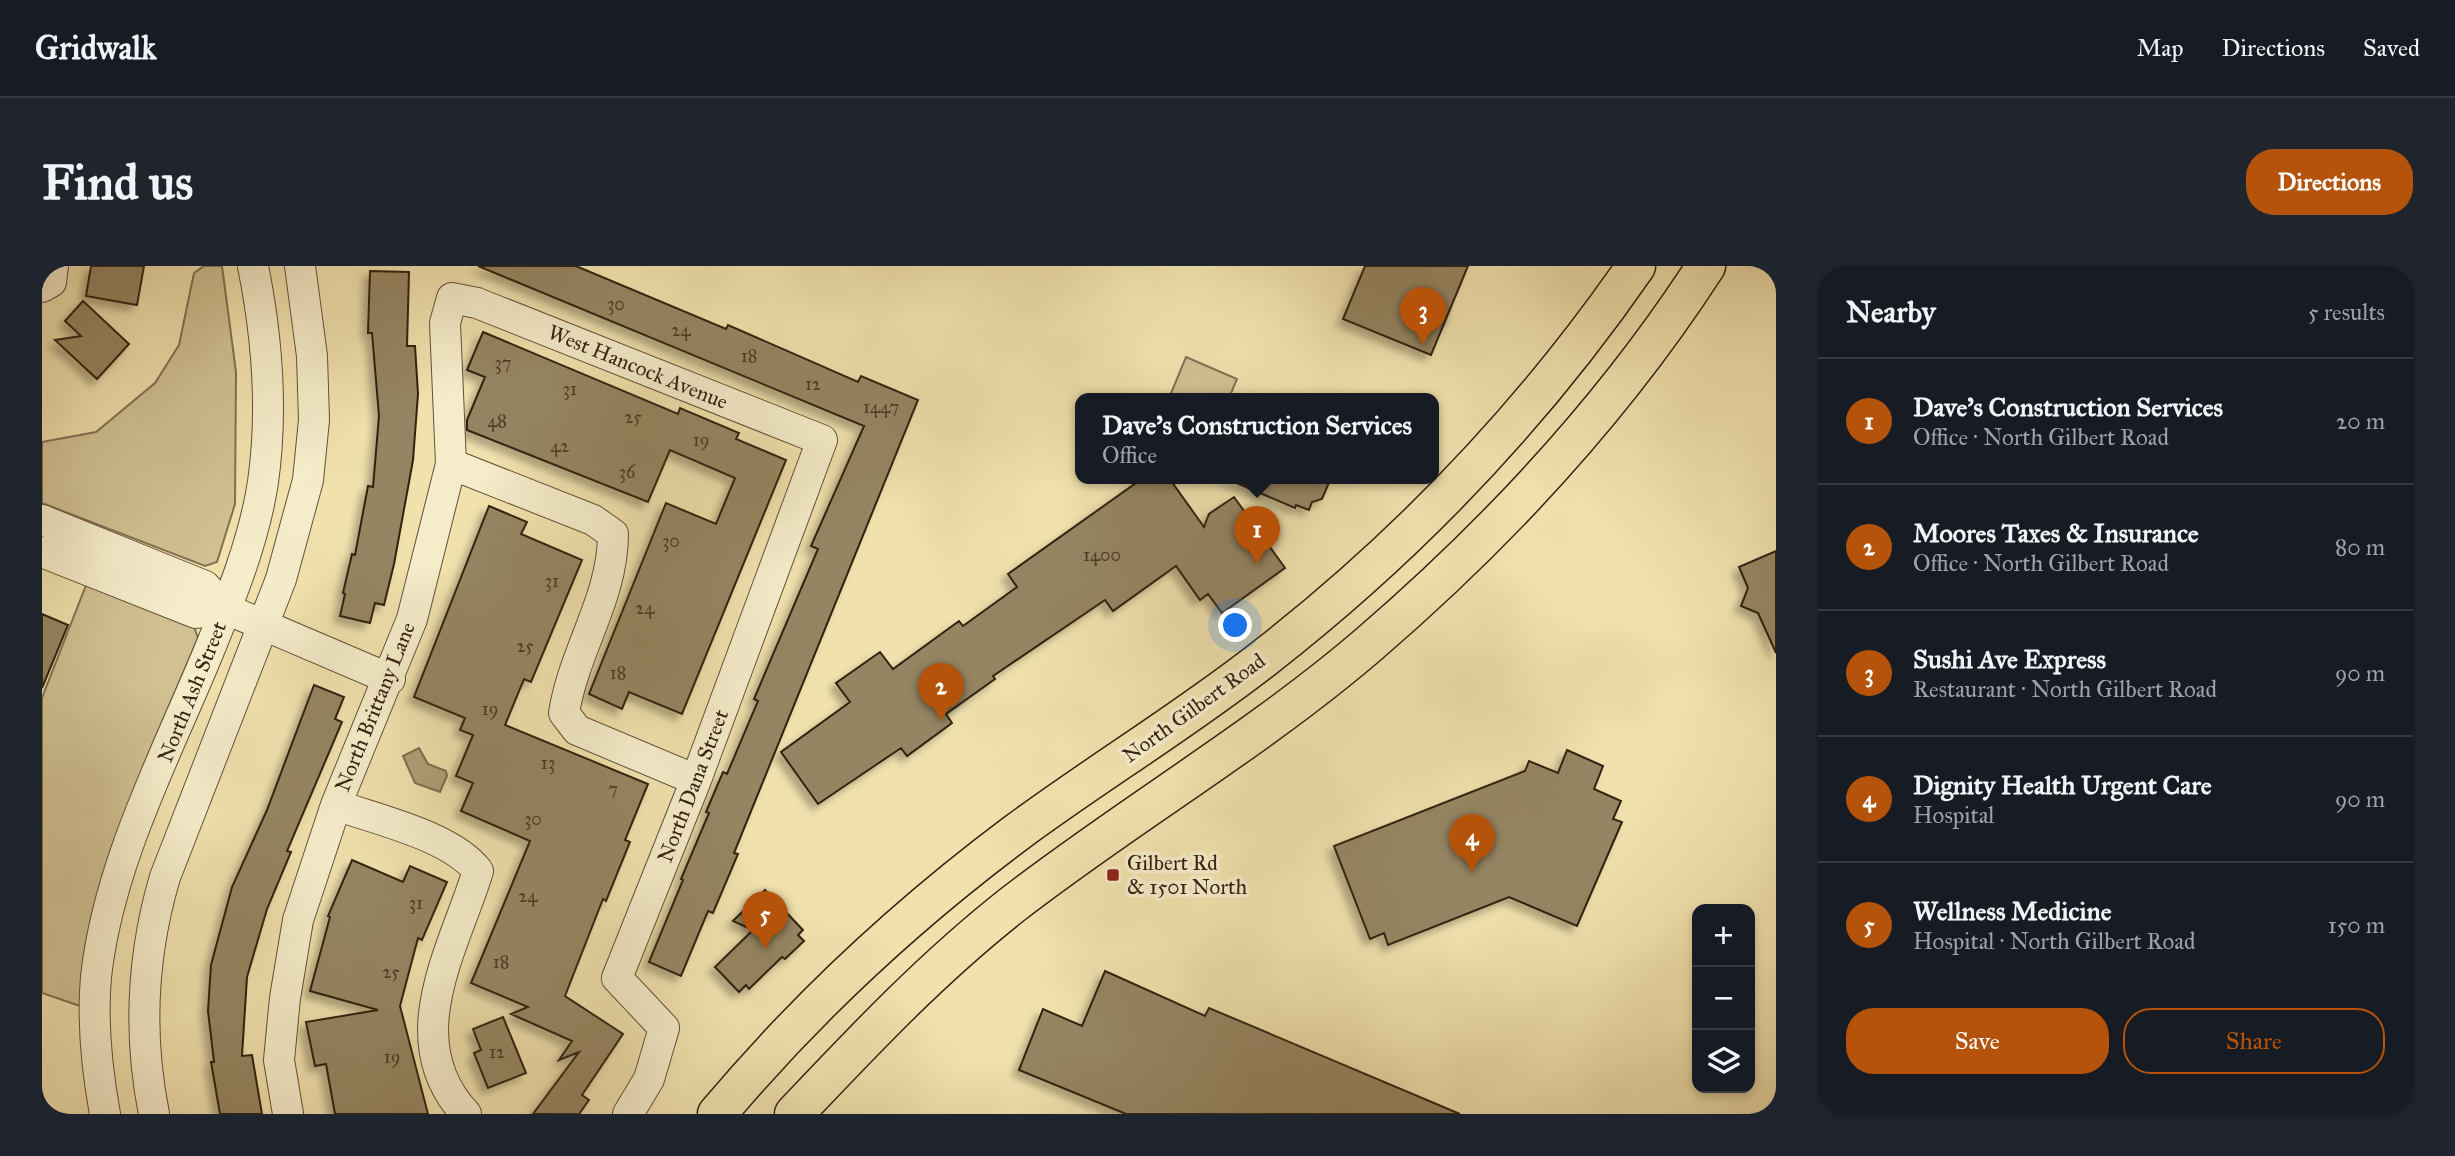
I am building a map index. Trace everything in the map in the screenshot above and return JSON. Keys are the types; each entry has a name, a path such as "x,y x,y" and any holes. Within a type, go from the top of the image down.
{"main road":[{"name":"North Gilbert Road","path":"717,1114 816,1003 892,933 1016,833 1261,660 1385,555 1459,484 1508,430 1636,266"},
{"path":"794,1114 908,994 1011,906 1303,697 1440,580 1565,454 1626,379 1693,271"}],"street":[{"path":"42,287 51,282 53,266"},
{"name":"North Ash Street","path":"104,1114 96,977 106,927 134,835 226,609 252,527 262,483 266,445 264,333 253,266"},
{"name":"North Ash Street","path":"153,1114 144,1033 147,959 154,915 165,877 264,625 296,533 309,480 314,420 312,356 300,266"},
{"name":"West Hancock Avenue","path":"452,298 477,303 822,440"},
{"name":"North Brittany Lane","path":"288,1114 279,1060 285,998 298,920 336,804 390,679 412,619 451,464 445,323 452,298"},
{"name":"North Dana Street","path":"628,1114 649,1079 664,1028 617,978 696,780 822,440"},
{"path":"451,464 593,520 612,534 613,560 604,596 568,688 564,713 577,730 696,780"},
{"path":"42,520 205,586 226,609 390,679"},
{"path":"42,552 196,613 226,609"},
{"path":"336,804 456,850 466,855 478,871 436,988 432,1034 439,1066 456,1104 466,1114"}],"shaded area":[{"path":"204,266 222,266 236,372 235,504 217,562 205,566 42,503 42,442 96,432 155,383 179,345 194,273"},
{"path":"1186,357 1237,379 1231,393 1171,393"},
{"path":"88,580 193,624 198,638 133,791 105,869 85,949 83,1007 42,993 42,698"},
{"path":"419,748 428,764 446,771 447,776 440,792 415,783 403,756"}],"building":[{"path":"91,266 144,266 137,305 86,296"},
{"path":"478,266 576,266 726,329 728,325 858,382 861,376 918,400 734,853 738,854 713,913 708,911 681,976 649,962 709,813 706,812 723,772 727,774 758,701 754,699 818,549 811,546 864,426"},
{"path":"1365,266 1468,266 1431,355 1343,319"},
{"path":"370,271 409,272 407,346 415,346 418,394 413,460 394,564 384,605 375,603 370,623 340,616 368,486 373,487 379,416 372,333 368,333"},
{"path":"83,301 129,344 97,379 55,340 81,336 65,321"},
{"path":"483,332 678,414 680,408 739,433 736,439 786,460 682,714 629,692 622,709 589,694 666,503 716,524 735,478 670,450 648,502 467,430 467,420 485,377 467,370"},
{"path":"1135,484 1173,484 1204,527 1209,514 1234,497 1285,568 1222,613 1208,594 1200,600 1176,566 1113,611 1105,600 993,676 995,679 946,714 952,723 907,756 901,748 818,804 781,752 850,702 836,683 880,652 893,669 959,621 963,626 1017,587 1008,574"},
{"path":"1239,484 1328,484 1322,499 1312,502 1309,510 1296,505 1295,508"},
{"path":"489,506 527,522 521,534 582,560 531,682 524,679 505,725 648,784 625,840 630,842 606,901 603,899 565,996 623,1034 582,1095 589,1100 579,1114 533,1114 579,1052 559,1060 572,1041 511,1014 528,1007 471,983 530,841 461,811 473,783 456,776 473,735 460,730 465,718 414,697"},
{"path":"1776,551 1776,653 1758,613 1741,606 1748,588 1739,567"},
{"path":"42,614 68,625 42,688"},
{"path":"314,685 344,697 335,719 342,722 287,851 291,852 267,909 247,977 242,1056 252,1055 262,1114 220,1114 211,1062 214,1062 208,1011 211,965 232,887 267,810"},
{"path":"1567,750 1603,766 1594,789 1621,801 1613,819 1622,822 1577,926 1509,897 1388,945 1384,933 1370,939 1334,846 1525,771 1529,761 1558,773"},
{"path":"352,860 403,882 410,866 447,882 422,940 418,938 400,1006 428,1114 335,1114 326,1064 315,1066 306,1022 378,1010 310,991 330,917 328,916"},
{"path":"765,890 803,930 798,935 804,941 785,959 782,957 749,989 746,985 739,992 715,967 753,930 733,921"},
{"path":"1105,971 1205,1016 1209,1008 1460,1114 1126,1114 1019,1070 1043,1009 1082,1026"},
{"path":"503,1017 526,1073 488,1088 474,1053 481,1050 473,1029"}],"place":[{"name":"Sushi Ave Express","path":"1423,345"},
{"name":"Dave's Construction Services","path":"1257,564"},
{"name":"Moores Taxes & Insurance","path":"941,721"},
{"name":"Dignity Health Urgent Care","path":"1472,872"},
{"name":"Gilbert Rd & 1501 North","path":"1113,875"},
{"name":"Wellness Medicine","path":"765,949"}]}
